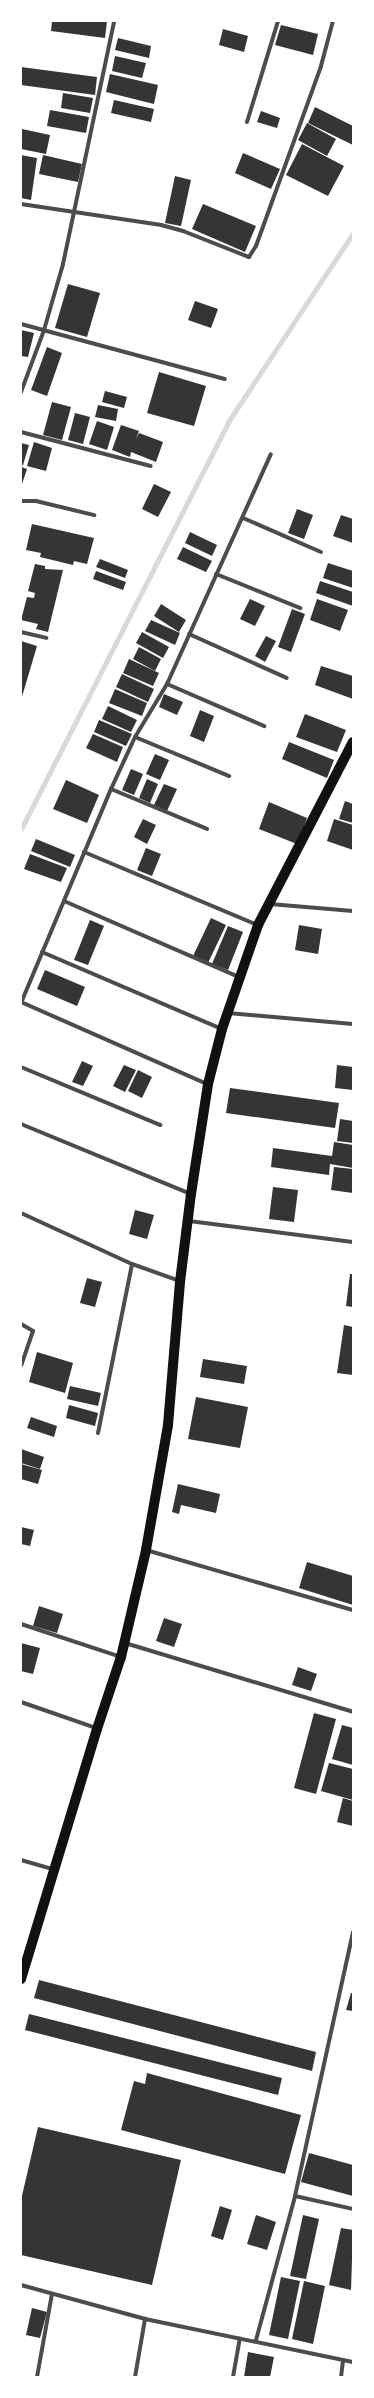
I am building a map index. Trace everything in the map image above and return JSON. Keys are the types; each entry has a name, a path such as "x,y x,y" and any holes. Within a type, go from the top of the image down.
{"main road":[{"path":"21,1979 97,1729 121,1657 146,1550 168,1425 180,1282 189,1221 191,1194 208,1084 222,1029 258,925 353,742"}],"street":[{"path":"21,392 44,330 75,212 114,21"},
{"path":"247,122 278,21"},
{"path":"21,204 183,231 249,257 256,246 321,66 332,21"},
{"path":"21,324 225,379"},
{"path":"21,432 151,466"},
{"path":"208,1084 21,1002 111,789 135,737 167,684 271,454"},
{"path":"21,501 36,501 94,515"},
{"path":"243,518 321,552"},
{"path":"216,574 300,608"},
{"path":"21,632 46,638"},
{"path":"189,634 287,678"},
{"path":"167,684 264,726"},
{"path":"135,737 230,776"},
{"path":"111,789 207,829"},
{"path":"84,852 258,925"},
{"path":"64,901 240,978"},
{"path":"269,904 353,911"},
{"path":"42,952 222,1029"},
{"path":"228,1013 353,1024"},
{"path":"21,1067 160,1125"},
{"path":"21,1124 191,1194"},
{"path":"21,1213 132,1264 180,1282"},
{"path":"189,1221 353,1242"},
{"path":"98,1433 132,1264"},
{"path":"21,1324 33,1331 21,1365"},
{"path":"146,1550 353,1610"},
{"path":"21,1624 121,1657"},
{"path":"125,1643 353,1712"},
{"path":"21,1702 97,1729"},
{"path":"21,1860 55,1869"},
{"path":"256,2340 295,2196 353,1932"},
{"path":"295,2196 353,2209"},
{"path":"21,2285 145,2319 240,2339 256,2340 353,2362"},
{"path":"37,2377 52,2294"},
{"path":"135,2377 145,2319"},
{"path":"233,2377 240,2339"},
{"path":"341,2377 343,2360"}],"building":[{"path":"52,21 107,21 105,38 51,31"},
{"path":"281,25 318,34 313,55 275,45"},
{"path":"223,29 248,36 244,52 219,45"},
{"path":"118,38 151,46 149,58 115,50"},
{"path":"115,56 146,63 142,78 112,71"},
{"path":"21,67 97,77 95,95 21,85"},
{"path":"110,74 158,85 154,104 106,92"},
{"path":"63,93 93,98 90,113 61,108"},
{"path":"114,100 154,109 151,122 111,113"},
{"path":"315,107 353,126 353,145 308,123"},
{"path":"50,110 89,117 86,133 47,126"},
{"path":"261,111 280,118 277,128 257,122"},
{"path":"307,123 336,139 327,156 298,140"},
{"path":"22,129 50,135 46,154 21,149"},
{"path":"302,144 344,166 328,196 286,175"},
{"path":"243,153 280,169 271,189 235,173"},
{"path":"21,155 37,158 31,200 21,198"},
{"path":"43,155 82,164 78,182 39,174"},
{"path":"175,176 191,180 181,226 165,223"},
{"path":"203,204 256,226 245,252 192,229"},
{"path":"68,284 100,293 87,337 55,328"},
{"path":"195,301 218,309 211,328 188,320"},
{"path":"21,330 34,333 28,357 21,356"},
{"path":"47,347 62,353 47,396 31,390"},
{"path":"159,372 206,386 194,426 147,413"},
{"path":"105,391 127,397 124,408 102,402"},
{"path":"52,402 71,407 62,440 43,435"},
{"path":"98,405 118,409 116,421 95,417"},
{"path":"75,413 90,417 83,444 68,440"},
{"path":"97,421 114,427 107,450 89,444"},
{"path":"121,425 139,431 136,439 139,433 163,442 156,462 131,452 130,457 112,450"},
{"path":"34,442 52,448 46,471 27,466"},
{"path":"21,443 29,445 23,465 21,465"},
{"path":"21,467 27,469 21,487"},
{"path":"154,484 171,492 158,517 142,509"},
{"path":"297,509 313,515 304,539 288,533"},
{"path":"341,515 353,519 353,543 333,536"},
{"path":"32,524 94,538 87,564 74,561 73,565 40,557 41,553 26,550"},
{"path":"190,532 217,545 212,556 185,543"},
{"path":"183,547 212,561 206,572 177,559"},
{"path":"100,559 128,570 125,578 96,567"},
{"path":"328,563 353,571 353,588 323,578"},
{"path":"35,564 45,566 45,569 63,570 48,632 36,629 38,624 21,620 27,597 34,598 35,593 28,591"},
{"path":"96,571 126,582 123,590 93,579"},
{"path":"320,581 353,592 353,606 316,593"},
{"path":"250,599 265,606 255,626 240,619"},
{"path":"317,599 348,610 340,631 310,620"},
{"path":"161,604 186,620 179,632 154,616"},
{"path":"292,609 305,614 291,652 278,647"},
{"path":"151,620 180,633 175,645 145,631"},
{"path":"142,632 169,647 163,658 136,643"},
{"path":"266,636 276,641 265,662 255,656"},
{"path":"21,641 37,646 21,700"},
{"path":"139,647 161,659 155,671 133,659"},
{"path":"129,659 159,673 153,686 123,673"},
{"path":"321,666 353,676 353,699 315,685"},
{"path":"122,674 154,689 148,702 116,687"},
{"path":"115,689 147,703 142,716 109,703"},
{"path":"164,694 183,702 177,715 159,707"},
{"path":"108,706 137,720 131,732 102,719"},
{"path":"200,710 214,716 204,742 190,736"},
{"path":"305,714 346,730 337,752 296,737"},
{"path":"99,720 132,734 126,746 94,732"},
{"path":"93,734 123,747 117,762 86,748"},
{"path":"289,742 334,760 327,778 282,759"},
{"path":"155,754 169,760 160,780 146,774"},
{"path":"131,769 143,774 134,795 122,790"},
{"path":"147,779 158,784 150,803 139,798"},
{"path":"66,780 99,795 87,823 53,809"},
{"path":"164,784 177,789 167,811 154,805"},
{"path":"345,801 353,804 353,823 339,819"},
{"path":"269,802 307,818 297,844 259,829"},
{"path":"143,819 156,825 147,844 134,837"},
{"path":"334,819 353,825 353,850 327,841"},
{"path":"36,839 75,855 70,867 31,851"},
{"path":"146,848 161,854 152,876 137,870"},
{"path":"30,854 67,868 61,882 24,869"},
{"path":"211,918 226,925 208,963 193,956"},
{"path":"90,920 104,926 88,965 74,960"},
{"path":"299,925 322,929 318,954 295,950"},
{"path":"228,926 243,932 228,970 212,964"},
{"path":"45,970 85,987 77,1006 37,989"},
{"path":"82,1061 93,1066 83,1086 72,1082"},
{"path":"124,1065 136,1070 125,1092 113,1086"},
{"path":"337,1065 353,1067 353,1090 335,1088"},
{"path":"138,1070 152,1077 142,1098 128,1091"},
{"path":"230,1088 339,1103 335,1128 226,1113"},
{"path":"340,1119 353,1121 353,1143 337,1141"},
{"path":"334,1142 353,1145 353,1168 330,1164 329,1175 271,1167 273,1148 332,1156"},
{"path":"334,1167 353,1169 353,1193 331,1190"},
{"path":"273,1187 298,1190 294,1222 269,1219"},
{"path":"135,1210 154,1215 147,1239 129,1234"},
{"path":"350,1274 353,1274 353,1307 346,1306"},
{"path":"87,1278 102,1282 95,1307 80,1303"},
{"path":"344,1325 353,1327 353,1375 337,1373"},
{"path":"37,1352 73,1363 65,1393 29,1382"},
{"path":"203,1359 247,1366 244,1384 200,1377"},
{"path":"70,1386 101,1393 98,1406 67,1399"},
{"path":"196,1397 248,1407 240,1448 188,1439"},
{"path":"69,1405 98,1413 95,1426 66,1418"},
{"path":"31,1417 57,1426 54,1437 27,1428"},
{"path":"21,1449 44,1457 40,1469 21,1463"},
{"path":"21,1464 42,1470 38,1484 21,1479"},
{"path":"178,1484 220,1494 216,1513 181,1505 179,1514 172,1512"},
{"path":"21,1527 34,1530 30,1546 21,1544"},
{"path":"307,1562 353,1576 353,1605 299,1588"},
{"path":"39,1606 63,1614 57,1633 33,1626"},
{"path":"164,1618 182,1624 174,1647 156,1641"},
{"path":"21,1643 40,1648 33,1674 21,1671"},
{"path":"298,1667 317,1674 311,1691 292,1685"},
{"path":"314,1713 336,1719 316,1794 294,1788"},
{"path":"342,1725 353,1728 353,1765 332,1759"},
{"path":"329,1763 353,1769 353,1800 321,1791"},
{"path":"343,1798 353,1801 353,1826 337,1822"},
{"path":"39,1980 316,2052 312,2071 34,1998"},
{"path":"351,1993 353,1993 353,2011 346,2010"},
{"path":"29,2014 282,2078 278,2095 25,2030"},
{"path":"147,2073 301,2115 285,2174 121,2130 134,2081 145,2084"},
{"path":"38,2127 181,2160 152,2285 21,2255 21,2200"},
{"path":"309,2153 353,2165 353,2196 301,2182"},
{"path":"220,2206 232,2210 223,2240 211,2236"},
{"path":"256,2215 276,2222 267,2250 247,2244"},
{"path":"303,2215 319,2219 306,2279 290,2276"},
{"path":"341,2228 353,2230 351,2290 329,2285"},
{"path":"281,2277 300,2281 288,2339 269,2335"},
{"path":"304,2281 325,2286 313,2344 292,2339"},
{"path":"32,2308 47,2312 40,2338 26,2335"},
{"path":"248,2352 274,2357 270,2377 244,2377"}],"waterway":[{"path":"21,829 228,422 353,233"}]}
